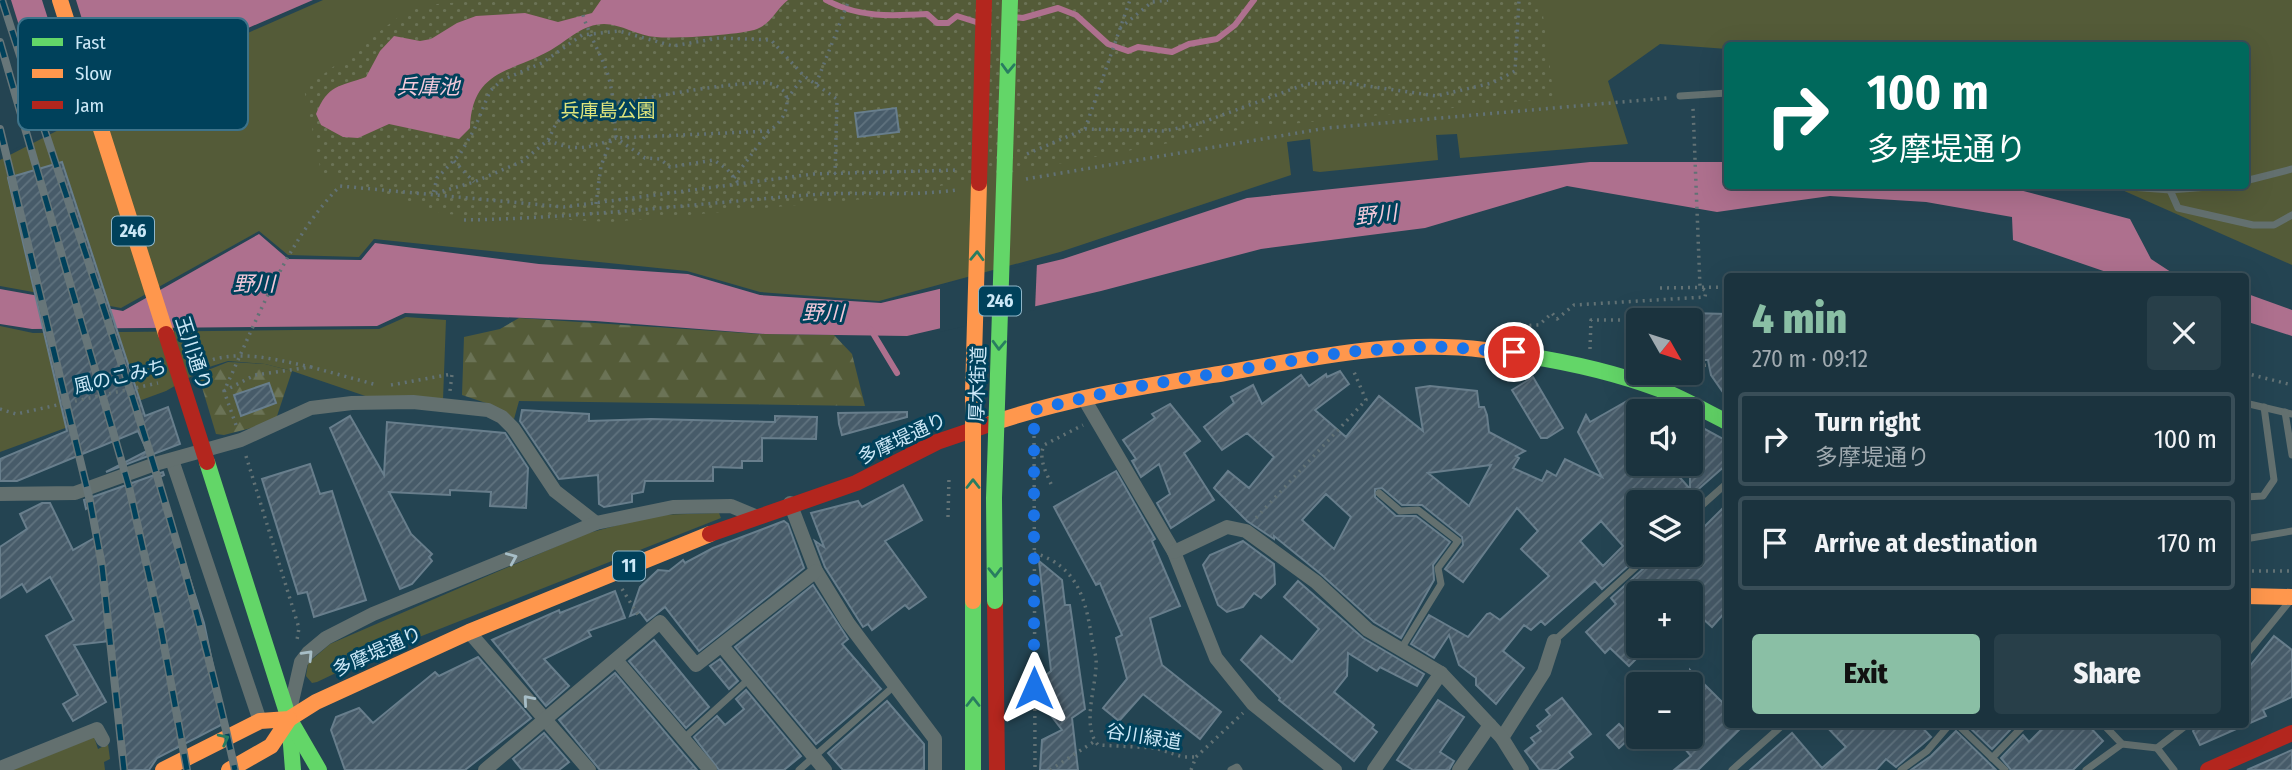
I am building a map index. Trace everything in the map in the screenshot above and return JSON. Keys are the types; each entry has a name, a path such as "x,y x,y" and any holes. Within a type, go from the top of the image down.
{"main road":[{"name":"玉川通り","path":"60,0 66,18"},
{"name":"厚木街道","path":"973,770 973,392 984,0"},
{"name":"厚木街道","path":"997,770 994,498 1010,0"},
{"name":"玉川通り","path":"101,130 289,719 319,770"},
{"name":"多摩堤通り","path":"229,770 271,746 289,719 316,702 469,632 755,516 856,483 937,442 1083,397 1346,352 1430,346 1541,357 1642,382 1724,421"},
{"path":"2249,596 2292,598"},
{"name":"玉川通り","path":"289,719 293,770"},
{"name":"多摩堤通り","path":"163,770 260,721 289,719"},
{"path":"2208,770 2292,733"}],"street":[{"path":"1083,397 1174,552 1216,658 1253,704 1335,770"},
{"path":"0,495 75,493 241,440 311,408 413,402 488,410 502,417 513,428 555,491 596,523"},
{"path":"172,460 260,721"},
{"path":"790,503 817,570 848,623 893,687 935,739 935,770"},
{"path":"289,719 301,662 327,638 373,614 596,523 673,507 731,506 755,516"},
{"path":"1174,552 1227,527 1246,531 1316,582 1368,630 1441,673 1502,738 1522,770"},
{"path":"485,770 660,622 696,665 817,570"},
{"path":"469,632 589,770"},
{"path":"1502,738 1544,672 1554,641"},
{"path":"722,646 825,770"},
{"path":"616,660 710,770"},
{"path":"1374,770 1441,673"},
{"path":"1460,770 1490,725"},
{"path":"0,768 97,729 103,740"}],"lane":[{"path":"1680,96 1724,93"},
{"path":"2249,180 2292,169"},
{"path":"2157,189 2183,189"},
{"path":"2170,190 2178,208 2253,225 2274,225 2292,215"},
{"path":"2249,404 2288,413 2292,456"},
{"path":"2249,497 2263,496 2274,480 2264,407"},
{"path":"1703,504 1724,486"},
{"path":"1380,493 1400,511 1419,510 1458,541 1438,568 1441,584 1401,649"},
{"path":"2249,538 2292,531"},
{"path":"1554,641 1636,567"},
{"path":"2249,651 2292,598"},
{"path":"683,739 750,679"},
{"path":"799,770 893,687"},
{"path":"1731,770 1779,728"},
{"path":"1901,770 1927,751 1947,728"},
{"path":"1961,728 2005,770"},
{"path":"1992,758 2021,728"},
{"path":"2107,728 2122,744 2157,748 2183,728"},
{"path":"2086,770 2122,744"},
{"path":"2157,748 2174,770"},
{"path":"1231,770 1237,767 1239,770"}],"path":[{"path":"816,84 849,0"},
{"path":"1085,130 1130,0"},
{"path":"1118,29 1152,2 1168,0"},
{"path":"1023,155 1085,130 1164,131 1198,124 1306,84 1340,82 1436,96 1492,83 1515,71 1519,0"},
{"path":"583,15 589,35 608,73 612,106 613,139 601,166 596,204"},
{"path":"433,194 437,178 453,161 474,130 490,91 502,80 542,63 582,35 619,31 673,46 719,38 771,40 804,76 837,99 835,174"},
{"path":"734,178 769,131 778,124 785,112 787,99 804,76"},
{"path":"433,194 474,182 523,160 548,141 560,119 584,109 729,85 766,83 777,86 787,99"},
{"path":"1519,338 1508,336 1509,332 1517,326 1539,325 1552,313 1557,319 1574,305 1705,297 1706,292 1700,286 1693,95"},
{"path":"1024,180 1327,128 1680,96"},
{"path":"548,141 564,148 586,149 613,139 769,131"},
{"path":"613,139 645,158 660,159 670,167 714,160 739,184"},
{"path":"453,161 474,182"},
{"path":"296,649 299,628 224,391 266,300 319,208 340,186 564,207 835,174 893,169 947,172 960,170"},
{"path":"464,220 645,211 811,195 932,194 959,190"},
{"path":"1660,288 1724,287"},
{"path":"1590,350 1591,320 1626,320"},
{"path":"1246,531 1268,503 1366,400 1346,352"},
{"name":"風のこみち","path":"195,368 208,361 240,357 266,358 389,388"},
{"path":"1703,365 1709,365"},
{"path":"224,391 255,375 311,367"},
{"path":"383,403 392,384 452,374"},
{"path":"2249,374 2292,385"},
{"name":"風のこみち","path":"0,409 16,414 161,383"},
{"path":"1034,410 1035,770"},
{"path":"1051,484 1043,464 1041,451 1044,445 1095,420"},
{"name":"谷川緑道","path":"1033,552 1071,575 1085,598 1097,662 1091,704 1092,737 1098,745 1155,748 1183,757 1196,757"},
{"path":"2249,571 2292,571"},
{"path":"612,573 649,632"},
{"path":"1191,770 1196,757 1253,704"},
{"path":"1051,770 1095,741"}],"green space":[{"path":"323,0 2292,0 2292,265 2120,189 2249,189 2249,42 1724,42 1724,49 1660,44 1608,81 1628,144 1460,158 1457,134 1436,135 1438,160 1320,172 1313,171 1310,139 1287,142 1291,175 1060,252 879,301 760,292 687,271 374,239 359,257 288,255 259,231 121,308 0,286 0,160 59,130 248,130 250,32"},
{"name":"兵庫島公園","path":"487,0 1541,0 1554,98 1249,128 876,198 611,222 444,214 321,172 304,89 413,6"},
{"path":"406,317 446,320 443,400 380,401 292,371 265,364 228,361 206,368 166,391 0,452 0,326 33,333 379,329"},
{"path":"519,318 760,334 834,335 852,354 865,406 519,401 514,419 489,404 462,395 464,337 500,329"},
{"path":"228,362 265,364 292,371 275,422 224,435 216,434 198,374"},
{"path":"719,513 721,518 376,654 317,682 312,683 306,676 308,663 330,644 585,534 655,515"},
{"path":"94,737 98,749 108,744 110,759 104,762 105,770 12,770"}],"water":[{"path":"0,0 313,0 248,28 248,18 18,18 18,130 46,130 0,153"},
{"name":"兵庫池","path":"601,0 788,0 762,27 737,33 665,37 649,36 604,24 589,27 486,83 472,109 470,128 459,139 389,124 358,138 343,137 321,125 316,114 325,97 335,88 366,77 380,51 394,36 420,41 431,39 457,23 476,16 525,13 558,22 592,13"},
{"name":"野川","path":"1590,162 1724,162 1724,189 2015,189 2130,219 2151,259 2172,273 2109,273 2013,240 2012,217 1926,202 1830,196 1717,212 1567,186 1425,228 1261,249 1101,291 907,336 765,334 595,321 405,313 377,326 32,329 0,324 0,289 123,311 259,234 288,259 361,260 375,243 539,264 688,274 760,295 881,303 1063,259 1247,198"},
{"path":"2249,294 2292,310 2292,336 2249,322"}],"pier":[{"path":"0,0 11,0 18,22 18,130 52,131 0,156"},
{"path":"42,0 76,0 82,18 48,18"},
{"path":"1037,262 1035,310 940,332 940,285"}],"building":[{"path":"896,108 899,132 858,137 855,113"},
{"path":"62,162 145,416 168,407 180,444 106,472 147,451 138,431 17,481 0,481 0,459 67,431 8,178"},
{"path":"1703,313 1724,314 1724,394 1711,375 1708,360 1703,360"},
{"path":"1340,371 1349,384 1315,410 1346,437 1379,396 1423,431 1416,388 1430,386 1477,391 1479,407 1484,407 1487,415 1489,432 1525,451 1516,456 1519,458 1513,468 1542,481 1547,471 1556,476 1565,459 1602,477 1578,432 1586,415 1590,422 1626,402 1626,476 1679,476 1690,489 1690,476 1703,476 1703,428 1724,439 1724,467 1697,490 1626,490 1627,567 1602,589 1595,581 1545,625 1541,621 1531,630 1524,625 1503,651 1524,668 1496,704 1476,685 1476,678 1459,665 1449,635 1434,658 1411,644 1429,615 1468,637 1487,614 1490,613 1500,620 1549,576 1521,549 1538,531 1517,508 1463,582 1445,569 1463,545 1462,537 1422,505 1402,505 1382,488 1375,489 1375,497 1396,516 1416,516 1450,542 1433,565 1434,580 1401,638 1374,622 1274,536 1274,539 1247,521 1214,488 1228,471 1249,488 1274,457 1247,433 1222,450 1204,427 1234,403 1231,397 1253,385 1262,404 1301,375 1309,386 1326,374 1327,377","holes":["1491,465 1469,506 1428,473","1326,494 1351,517 1334,549 1302,520","1601,521 1623,546 1603,566 1580,541"]},
{"path":"1533,377 1563,428 1547,438 1541,438 1512,390"},
{"path":"269,383 276,403 241,416 234,395"},
{"path":"1170,404 1200,441 1184,453 1214,500 1171,528 1157,503 1170,494 1159,464 1141,477 1132,461 1136,459 1123,440 1155,418 1152,414"},
{"path":"522,410 589,414 589,421 651,419 775,422 775,416 817,417 816,439 762,438 762,461 742,461 742,468 713,467 713,481 645,481 643,492 632,494 632,502 604,507 599,504 598,475 559,479 520,421"},
{"path":"907,412 907,417 842,435 839,424 838,413"},
{"path":"350,416 384,475 387,422 505,433 528,468 526,508 490,506 491,492 450,490 450,495 389,492 411,534 432,554 429,557 432,561 412,584 400,589 330,428"},
{"path":"310,464 320,494 332,491 366,600 314,617 307,592 298,594 262,479"},
{"path":"1116,471 1155,539 1152,541 1180,606 1150,618 1162,665 1221,712 1200,739 1143,694 1119,721 1103,708 1127,679 1116,638 1122,635 1100,583 1096,585 1054,507"},
{"path":"163,472 164,475 158,478 204,623 225,723 157,758 149,770 124,770 110,641 74,645 106,702 73,721 63,704 78,695 46,636 74,620 50,577 27,592 22,584 0,598 0,547 27,529 20,514 42,503 50,503 73,550 96,537 91,506 86,509 84,500"},
{"path":"903,485 922,520 885,541 926,597 909,609 905,605 872,630 868,624 863,627 825,567 815,541 824,547 811,513 858,501 862,507"},
{"path":"1724,507 1724,613 1712,627 1703,619 1703,581 1630,581 1645,567 1703,567 1703,528"},
{"path":"784,521 788,524 804,568 699,651 665,607 647,621 640,612 630,616 640,587 658,570 669,571 683,560 685,563 713,548"},
{"path":"1243,541 1274,564 1275,584 1261,598 1254,593 1243,607 1227,612 1218,605 1203,565 1210,555"},
{"path":"1039,561 1062,580 1065,605 1070,605 1085,709 1072,718 1078,770 1040,770 1042,740 1062,730 1046,709 1046,675 1051,671"},
{"path":"1298,581 1363,638 1424,674 1417,686 1380,667 1377,671 1348,653 1347,676 1334,692 1374,725 1372,728 1377,732 1354,761 1279,700 1280,698 1241,660 1261,636 1292,662 1319,629 1284,597"},
{"path":"1626,584 1626,658 1637,658 1629,666 1610,648 1605,653 1586,632 1616,604 1611,598"},
{"path":"813,585 848,639 842,644 881,689 816,744 735,647"},
{"path":"615,591 625,618 588,631 591,636 544,659 569,686 546,706 492,640 559,610 560,613"},
{"path":"2274,636 2292,650 2292,697 2263,710 2266,716 2249,723 2249,667"},
{"path":"654,640 709,707 686,728 629,661"},
{"path":"478,657 531,718 465,770 345,770 331,730 336,717 359,708 373,723 435,672 439,676"},
{"path":"720,659 738,681 729,689 710,666"},
{"path":"615,673 697,770 600,770 559,720"},
{"path":"1703,683 1724,704 1724,728 1741,728 1698,770 1674,770 1691,756 1685,749 1703,749"},
{"path":"746,690 801,756 784,770 719,770 694,737 717,716 725,725 744,709 736,699"},
{"path":"1562,698 1591,734 1569,752 1573,757 1557,770 1540,770 1525,751 1535,743 1531,738 1541,731 1537,726 1550,715 1546,710"},
{"path":"1438,700 1464,717 1440,752 1454,761 1449,770 1413,770 1397,760"},
{"path":"887,701 924,744 924,770 843,770 828,753"},
{"path":"1619,724 1626,732 1626,742 1619,748 1607,735"},
{"path":"1828,728 1923,728 1931,737 1896,767 1886,759 1876,770 1750,770 1792,733 1822,768 1846,747"},
{"path":"1970,728 2012,728 1992,749"},
{"path":"2043,728 2091,728 2103,741 2073,770 2011,770 2001,758 2023,735 2029,742"},
{"path":"2195,728 2239,728 2200,745 2193,731"},
{"path":"1956,731 1996,770 1911,770 1931,756"},
{"path":"544,733 569,762 559,770 522,770 513,759"},
{"path":"2292,750 2292,770 2247,770"}],"waterway":[{"path":"826,0 863,13 927,14 937,23 948,23 957,16 976,22"},
{"path":"1014,17 1023,18 1058,8 1076,15 1108,44 1128,51 1138,47 1172,52 1189,44 1217,39 1235,25 1254,0"},
{"path":"871,330 897,373"}],"railway":[{"path":"2,0 18,48"},
{"path":"0,42 18,104"},
{"path":"0,129 90,501 102,566 124,770"},
{"path":"26,130 129,487 161,629 187,770"},
{"path":"45,130 158,479 212,672 235,770"}],"traffic: fast":[{"path":"995,601 994,498 1010,0"},
{"path":"1485,350 1551,360 1616,375 1668,393 1724,421"},
{"path":"207,462 289,719 293,770"},
{"path":"973,601 973,770"},
{"path":"290,720 319,770"}],"traffic: slow":[{"path":"60,0 66,18"},
{"path":"101,130 166,334"},
{"path":"973,601 973,392 979,183"},
{"path":"990,424 1106,394 1322,356 1387,348 1453,347 1485,350"},
{"path":"163,770 260,721 289,719 316,702 469,632 710,534"},
{"path":"2249,596 2292,597"},
{"path":"229,770 271,746 289,719"}],"traffic: jam":[{"path":"979,183 984,0"},
{"path":"166,334 207,462"},
{"path":"710,534 856,483 937,442 990,424"},
{"path":"995,601 997,770"},
{"path":"2208,770 2292,733"}],"route":[{"path":"1034,688 1034,410 1122,389 1346,352 1430,346 1514,352"}]}
